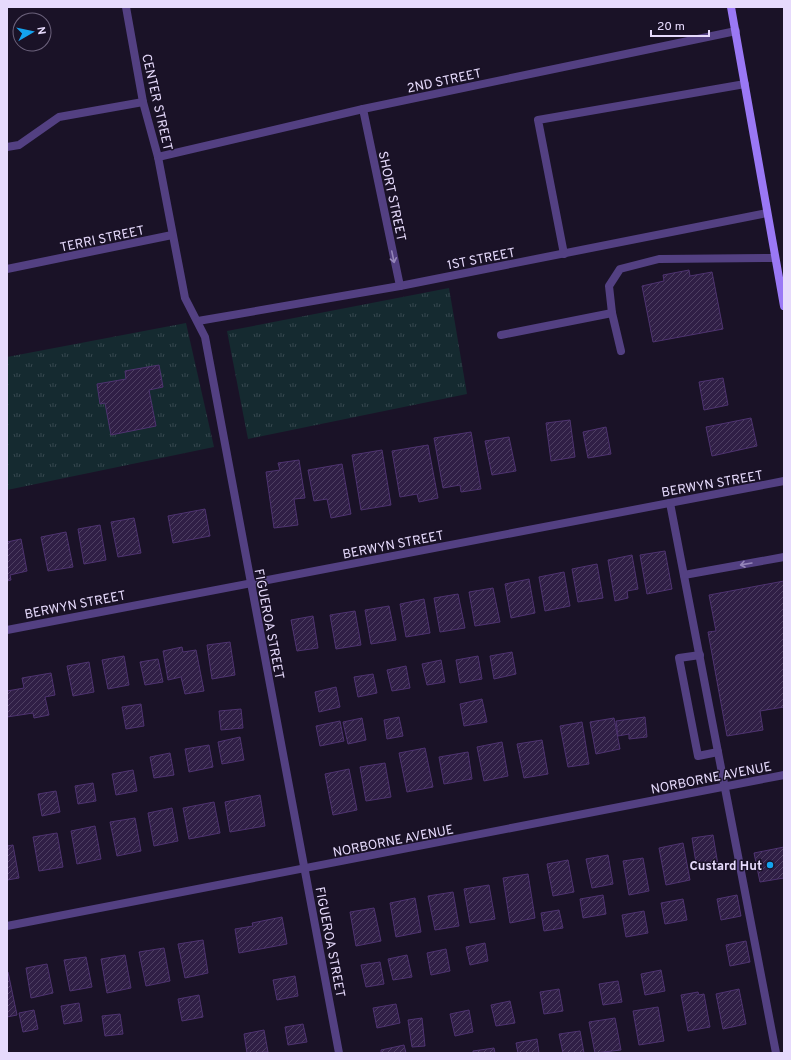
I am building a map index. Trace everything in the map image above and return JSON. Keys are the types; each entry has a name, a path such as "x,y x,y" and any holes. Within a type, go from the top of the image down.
{"main road":[{"path":"731,7 784,306"}],"street":[{"name":"CENTER STREET","path":"126,7 143,102 158,157 166,203"},
{"name":"2ND STREET","path":"158,157 363,109 736,31"},
{"path":"564,254 538,120 745,84"},
{"path":"7,147 19,145 59,117 143,102"},
{"name":"SHORT STREET","path":"363,109 400,286"},
{"name":"FIGUEROA STREET","path":"166,203 186,298 205,337 250,584 339,1053"},
{"name":"1ST STREET","path":"198,321 400,286 767,213"},
{"name":"TERRI STREET","path":"7,269 172,235"},
{"path":"621,351 612,313 609,286 620,269 659,259 775,258"},
{"path":"501,335 612,313"},
{"name":"BERWYN STREET","path":"7,630 784,481"},
{"path":"670,503 776,1053"},
{"path":"684,575 784,557"},
{"path":"700,655 679,658 698,756 718,752"},
{"name":"NORBORNE AVENUE","path":"7,926 784,775"}],"green space":[{"path":"449,288 467,394 248,439 227,331"},
{"path":"186,323 214,447 7,490 7,357"}],"building":[{"path":"689,270 690,276 712,272 723,329 653,342 642,286 664,281 663,275"},
{"path":"159,365 163,387 149,390 156,426 111,435 105,403 100,404 97,384 126,379 125,371"},
{"path":"723,378 728,405 704,410 699,382"},
{"path":"751,418 757,446 712,456 706,427"},
{"path":"570,420 575,457 551,461 546,423"},
{"path":"606,427 611,454 588,458 583,432"},
{"path":"471,432 481,489 461,492 460,485 443,488 434,438"},
{"path":"509,437 516,471 492,475 485,441"},
{"path":"428,445 438,498 419,502 417,494 400,497 392,451"},
{"path":"382,450 391,505 361,510 352,455"},
{"path":"299,460 305,498 294,499 298,525 274,528 266,472 280,470 278,463"},
{"path":"342,464 351,514 331,518 327,499 314,501 308,470"},
{"path":"205,509 210,536 173,543 168,516"},
{"path":"134,518 141,553 118,557 111,522"},
{"path":"100,525 106,560 84,564 78,529"},
{"path":"66,532 73,567 48,571 41,537"},
{"path":"21,539 27,571 10,575 11,580 7,581 7,542"},
{"path":"665,551 672,589 647,594 640,555"},
{"path":"632,555 638,589 627,591 628,598 615,601 608,560"},
{"path":"597,564 603,598 578,602 572,569"},
{"path":"564,572 570,606 545,611 539,577"},
{"path":"529,579 535,613 511,618 505,584"},
{"path":"784,581 784,707 760,711 763,730 727,736 708,632 716,631 709,595"},
{"path":"493,588 500,622 475,626 469,592"},
{"path":"458,594 465,628 440,632 434,598"},
{"path":"424,599 430,633 406,637 400,604"},
{"path":"389,606 396,640 371,644 365,610"},
{"path":"355,611 361,645 336,649 330,615"},
{"path":"313,616 318,648 297,651 291,620"},
{"path":"230,642 235,675 212,679 207,645"},
{"path":"182,647 183,652 196,650 204,691 185,694 181,677 168,680 163,651"},
{"path":"512,652 516,674 494,679 490,656"},
{"path":"124,656 129,685 108,689 102,660"},
{"path":"478,656 482,679 460,683 456,660"},
{"path":"158,659 163,682 145,685 140,662"},
{"path":"441,660 445,682 427,685 422,664"},
{"path":"89,662 94,692 73,696 67,666"},
{"path":"406,666 410,688 392,691 387,670"},
{"path":"51,673 55,695 45,697 49,715 34,718 33,713 7,717 7,691 24,688 22,678"},
{"path":"373,674 377,693 358,697 354,677"},
{"path":"336,687 340,707 319,712 315,692"},
{"path":"482,699 487,722 464,726 460,704"},
{"path":"141,704 144,726 126,729 122,707"},
{"path":"241,709 243,728 221,730 219,711"},
{"path":"399,717 403,736 387,739 384,720"},
{"path":"645,717 647,737 629,739 629,734 618,736 616,721"},
{"path":"362,718 366,740 348,744 343,722"},
{"path":"614,718 620,749 596,754 590,722"},
{"path":"340,721 344,741 320,746 316,726"},
{"path":"582,722 589,764 568,767 560,726"},
{"path":"240,737 244,760 222,764 218,742"},
{"path":"542,740 548,774 524,778 517,744"},
{"path":"502,742 508,776 484,781 477,747"},
{"path":"209,745 213,767 189,772 185,749"},
{"path":"425,748 433,787 407,792 399,753"},
{"path":"468,752 472,779 444,784 439,757"},
{"path":"170,753 174,775 154,778 150,757"},
{"path":"385,763 391,797 366,801 360,767"},
{"path":"349,769 357,810 333,815 325,774"},
{"path":"133,770 137,791 116,795 112,774"},
{"path":"93,783 96,801 78,804 75,786"},
{"path":"56,791 60,812 42,816 38,794"},
{"path":"260,795 265,826 230,832 225,802"},
{"path":"214,802 220,833 189,839 183,808"},
{"path":"172,808 178,841 154,846 148,813"},
{"path":"135,818 141,851 117,856 110,822"},
{"path":"95,826 101,859 77,864 71,831"},
{"path":"57,833 63,867 39,871 33,837"},
{"path":"713,835 718,865 697,869 692,838"},
{"path":"683,843 690,880 666,885 659,848"},
{"path":"13,845 19,878 7,880 7,846"},
{"name":"Custard Hut","path":"784,847 784,878 760,882 754,853"},
{"path":"608,855 613,884 592,888 586,859"},
{"path":"643,858 649,891 629,895 623,861"},
{"path":"568,860 574,892 553,896 547,864"},
{"path":"528,874 535,918 510,923 503,878"},
{"path":"489,885 495,919 470,923 464,889"},
{"path":"453,892 459,926 435,930 428,896"},
{"path":"603,895 606,914 583,918 580,899"},
{"path":"737,895 741,916 721,920 717,899"},
{"path":"415,898 421,932 396,937 390,903"},
{"path":"683,899 687,920 665,924 661,903"},
{"path":"374,908 381,941 356,946 350,912"},
{"path":"559,910 563,928 544,931 541,913"},
{"path":"644,911 648,933 626,937 622,915"},
{"path":"282,917 287,944 239,953 235,929 253,926 252,923"},
{"path":"203,940 208,973 185,978 178,944"},
{"path":"746,941 750,962 730,966 726,945"},
{"path":"485,943 488,961 470,965 466,947"},
{"path":"164,948 170,981 146,986 139,952"},
{"path":"446,949 450,971 431,975 427,953"},
{"path":"125,955 131,988 107,993 101,959"},
{"path":"407,955 412,977 393,980 388,959"},
{"path":"86,957 92,987 70,991 64,960"},
{"path":"380,962 384,984 366,987 361,965"},
{"path":"47,964 53,993 31,998 26,968"},
{"path":"661,970 665,991 645,995 641,974"},
{"path":"8,972 17,1015 7,1017 7,973"},
{"path":"295,976 298,996 277,1000 273,980"},
{"path":"618,981 622,1002 603,1005 599,984"},
{"path":"559,989 563,1011 544,1014 540,992"},
{"path":"739,989 746,1024 723,1029 716,994"},
{"path":"698,992 699,995 704,994 710,1027 688,1031 681,995"},
{"path":"199,995 203,1017 182,1021 178,999"},
{"path":"510,1001 515,1023 496,1026 491,1005"},
{"path":"79,1003 82,1021 64,1024 61,1006"},
{"path":"396,1004 400,1023 377,1028 373,1008"},
{"path":"658,1007 664,1041 639,1045 633,1011"},
{"path":"34,1010 38,1029 23,1032 19,1013"},
{"path":"469,1010 473,1032 455,1036 450,1014"},
{"path":"120,1014 123,1034 105,1036 102,1016"},
{"path":"422,1018 425,1046 412,1047 408,1020"},
{"path":"615,1018 621,1050 595,1053 589,1022"},
{"path":"303,1024 307,1042 288,1045 285,1027"},
{"path":"264,1030 268,1052 247,1053 244,1034"},
{"path":"580,1031 584,1053 563,1053 559,1034"},
{"path":"537,1039 539,1053 518,1053 516,1043"},
{"path":"404,1045 406,1053 381,1053 381,1050"},
{"path":"494,1048 495,1053 473,1053 473,1051"}],"place":[{"name":"Custard Hut","path":"770,865"}]}
